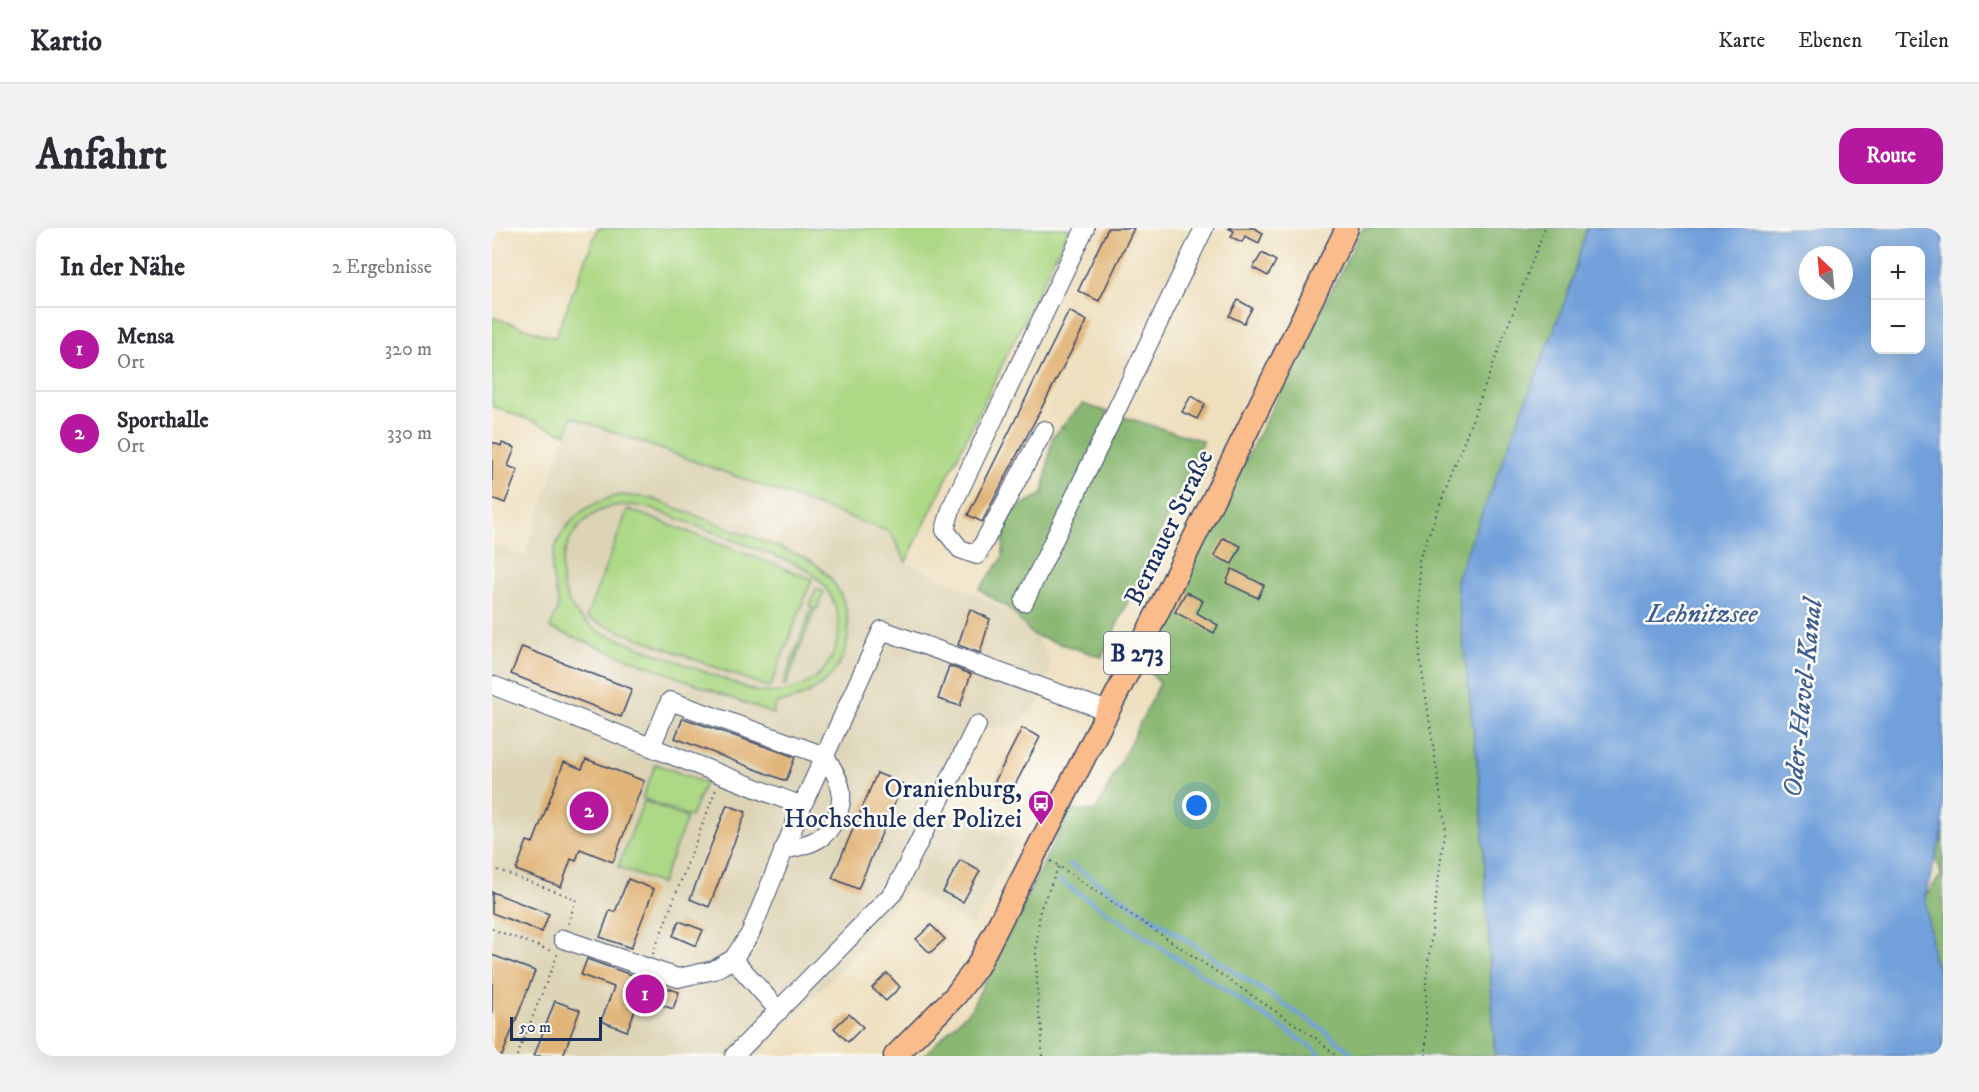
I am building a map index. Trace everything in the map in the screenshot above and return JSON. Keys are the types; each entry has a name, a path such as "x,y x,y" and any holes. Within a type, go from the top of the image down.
{"main road":[{"name":"Bernauer Straße","path":"895,1056 956,996 977,967 1108,711 1347,228"}],"lane":[{"path":"1044,430 976,555 960,549 945,530 952,506 1085,228"},
{"path":"1024,602 1204,228"},
{"path":"560,946 678,978 714,970 733,959 750,934 802,806 882,630 1108,711"},
{"path":"492,685 802,806"},
{"path":"651,747 670,701 825,756 841,788 842,804 833,825 823,837 806,845 783,850"},
{"path":"734,1056 894,892 977,725"},
{"path":"733,959 778,1011"}],"path":[{"path":"1426,1056 1426,980 1445,826 1420,657 1419,560 1545,228"},
{"path":"648,968 722,775"},
{"path":"1037,851 1317,1039 1336,1056"},
{"path":"1042,1056 1036,952 1040,910 1059,866"},
{"path":"492,868 576,899 517,1056"},
{"path":"492,929 560,946"}],"shaded area":[{"path":"572,417 890,532 906,562 1011,613 1032,631 1049,657 1050,670 1035,710 1007,728 983,727 946,811 1017,842 972,925 908,888 854,954 758,1056 492,1056 492,545 524,557"}],"green space":[{"path":"598,228 1069,228 906,562 890,532 572,417 566,434 492,406 492,317 555,338"},
{"path":"1363,228 1587,228 1567,296 1456,580 1481,795 1495,1056 923,1056 971,1009 1070,810 1096,811 1160,683 1142,665"},
{"path":"1082,404 1203,441 1102,657 1033,635 1012,611 979,589 1003,558 1004,527 1014,509 1043,494 1052,438"},
{"path":"621,495 650,498 807,558 828,576 842,597 848,620 847,643 839,664 824,682 803,696 776,703 773,714 550,628 558,606 552,570 553,556 558,542 564,531 583,511","holes":["633,505 653,509 801,566 822,584 835,605 839,628 835,650 824,669 806,684 783,692 755,691 600,632 581,619 568,600 563,586 562,572 568,544 575,532 596,513 610,507"]},
{"path":"628,509 812,579 770,688 586,618"},
{"path":"816,589 824,592 817,609 815,608 786,686 783,685 812,607 810,606"},
{"path":"656,764 705,783 691,817 642,798"},
{"path":"644,801 687,818 661,884 618,867"},
{"path":"1943,832 1943,981 1933,957 1925,896 1941,875 1936,857"}],"water":[{"name":"Lehnitzsee","path":"1587,228 1943,228 1943,832 1925,896 1933,957 1943,981 1943,1056 1495,1056 1481,795 1456,580 1567,296"}],"building":[{"path":"1108,228 1134,228 1099,301 1078,291"},
{"path":"1228,228 1254,228 1263,233 1259,243 1245,236 1242,242 1231,237 1234,231"},
{"path":"1262,253 1276,261 1268,276 1253,268"},
{"path":"1238,300 1252,308 1244,323 1229,316"},
{"path":"1069,311 1087,321 982,522 968,515"},
{"path":"1191,396 1205,404 1197,419 1182,412"},
{"path":"492,442 515,448 508,466 518,470 505,503 492,498"},
{"path":"1223,538 1241,546 1232,564 1214,556"},
{"path":"1232,569 1264,585 1258,598 1226,583"},
{"path":"1186,592 1203,601 1197,613 1218,625 1214,633 1175,612"},
{"path":"970,609 990,619 980,653 958,645"},
{"path":"522,647 632,689 621,717 511,674"},
{"path":"949,666 971,674 960,706 938,699"},
{"path":"683,718 795,757 786,781 675,738"},
{"path":"1022,728 1040,737 1006,802 989,793"},
{"path":"586,759 644,781 613,862 580,849 576,861 571,859 561,887 516,870 527,841 533,843 564,762 582,769"},
{"path":"877,773 903,784 858,889 832,878"},
{"path":"727,805 746,812 709,907 690,899"},
{"path":"960,860 980,871 963,902 943,892"},
{"path":"628,879 654,889 631,948 600,937 610,910 615,912"},
{"path":"492,892 549,914 542,932 492,913"},
{"path":"679,921 703,930 696,946 673,936"},
{"path":"931,925 945,939 930,953 916,939"},
{"path":"492,955 535,971 502,1056 492,1056"},
{"path":"587,959 679,992 673,1009 640,997 627,1031 601,1021 614,987 581,975"},
{"path":"887,973 900,987 886,1001 872,988"},
{"path":"555,1001 580,1010 563,1056 534,1056"},
{"path":"849,1014 863,1027 848,1042 834,1028"}],"waterway":[{"path":"1070,864 1325,1031 1355,1056"},
{"path":"1060,881 1322,1056"}],"place":[{"name":"Sporthalle","path":"589,811"},
{"name":"Oranienburg, Hochschule der Polizei","path":"1041,826"},
{"name":"Mensa","path":"645,994"}],"water label":[{"name":"Oder-Havel-Kanal","path":"1802,698"}]}
